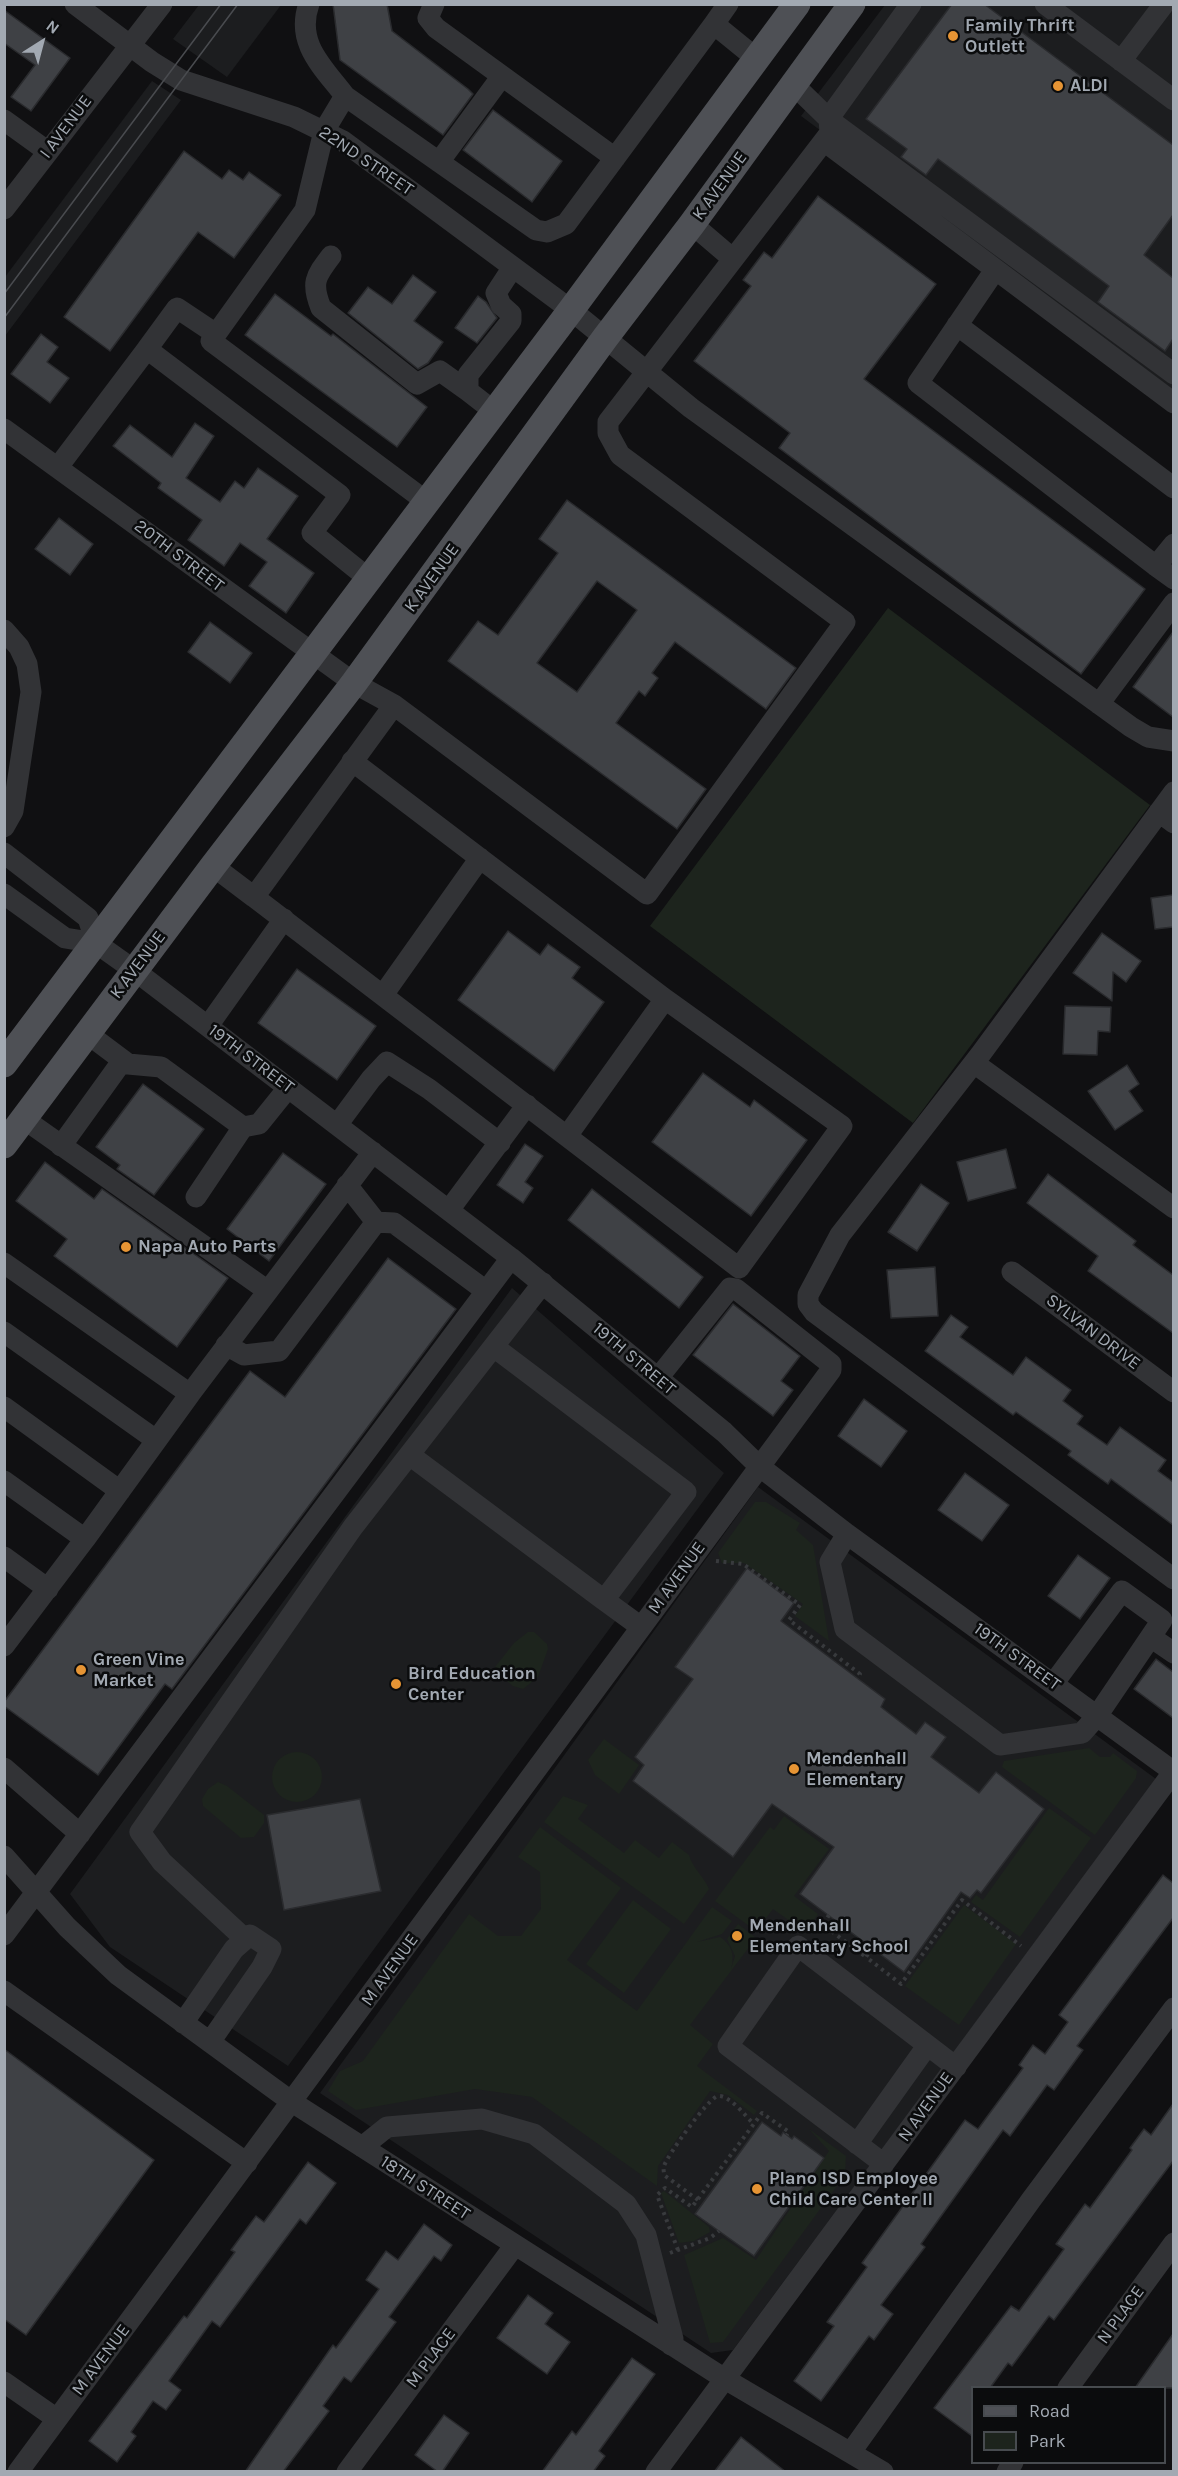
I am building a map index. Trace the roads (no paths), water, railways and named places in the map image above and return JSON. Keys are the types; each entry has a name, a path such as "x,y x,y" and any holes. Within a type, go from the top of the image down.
{"main road":[{"path":"4,1064 495,412 797,4"},
{"name":"K AVENUE","path":"4,1146 134,970 354,683 852,4"},
{"path":"757,59 794,85"}],"street":[{"name":"22ND STREET","path":"75,4 129,45 182,80 294,117 343,141 571,310 691,408 1099,704 1148,737 1173,741"},
{"path":"309,4 305,38 345,96 536,230 547,232 566,224 728,4"},
{"path":"434,4 428,18 436,28 615,158"},
{"path":"646,370 830,133 829,118 911,4"},
{"path":"1045,4 1173,100"},
{"path":"1122,61 1164,4"},
{"name":"I AVENUE","path":"4,209 159,6"},
{"path":"714,24 757,59"},
{"path":"439,162 502,76"},
{"path":"794,85 829,118 1173,374"},
{"path":"345,96 324,131 305,210 211,341 427,502"},
{"path":"4,120 47,151"},
{"path":"824,141 1173,403"},
{"path":"692,224 733,259"},
{"path":"331,256 317,274 314,290 321,308 417,384 440,371 495,412"},
{"path":"468,391 468,375 511,321 511,314 501,304 496,293 513,267"},
{"path":"995,270 918,383 1173,579"},
{"path":"58,467 177,308 216,334"},
{"path":"957,325 1173,488"},
{"path":"147,348 340,495 312,533 369,579"},
{"name":"20TH STREET","path":"4,429 354,683 393,705 647,894 845,622 620,455 608,433 608,422 646,370"},
{"path":"1156,566 1173,544"},
{"path":"1099,704 1173,603"},
{"path":"4,630 19,647 27,664 30,692 13,811 4,827"},
{"path":"254,897 393,705"},
{"path":"213,866 739,1268 842,1126 665,999 352,761"},
{"path":"1173,792 1166,817 840,1235 812,1284 808,1304 814,1312 867,1353 1173,1579"},
{"path":"4,853 88,918 96,943 65,938 4,894"},
{"path":"383,995 480,858"},
{"path":"208,1026 284,919"},
{"name":"19TH STREET","path":"96,943 543,1283 724,1432 759,1466 847,1534 1173,1772"},
{"path":"567,1136 665,999"},
{"path":"88,1034 128,1064 161,1067 243,1127"},
{"path":"61,1146 123,1059"},
{"path":"337,1125 370,1078 387,1062 429,1089 500,1143"},
{"path":"974,1063 1173,1208"},
{"path":"196,1197 243,1127 259,1124 288,1088"},
{"path":"449,1210 527,1106"},
{"path":"24,1119 268,1291"},
{"path":"4,1646 86,1539 189,1394 373,1152"},
{"path":"347,1185 376,1222 394,1223 486,1291"},
{"path":"226,1345 244,1355 279,1351 376,1222"},
{"path":"4,1935 511,1258"},
{"path":"4,1263 189,1394"},
{"name":"SYLVAN DRIVE","path":"1012,1272 1173,1392"},
{"path":"245,1939 162,1862 140,1832 353,1527 411,1456 543,1283"},
{"name":"M AVENUE","path":"18,2472 831,1370 828,1361 736,1289 730,1288 658,1378"},
{"path":"4,1332 156,1440"},
{"path":"494,1347 686,1492 604,1600"},
{"path":"4,1407 120,1491"},
{"path":"411,1456 640,1627"},
{"path":"4,1481 86,1539"},
{"path":"847,1534 830,1562 845,1629 1000,1745 1082,1733 1097,1716 1152,1638 1162,1623 1161,1618 1122,1591 1053,1684"},
{"path":"4,1557 48,1589"},
{"path":"1152,1638 1173,1653"},
{"path":"4,1768 80,1834"},
{"name":"N AVENUE","path":"656,2472 1173,1772"},
{"name":"18TH STREET","path":"4,1856 36,1893 118,1975 292,2102 725,2379 882,2471"},
{"path":"183,2023 234,1950 245,1939 250,1935 271,1949 262,1967 210,2042"},
{"path":"884,2164 728,2046 798,1946 956,2067"},
{"path":"4,1991 248,2163"},
{"path":"851,2452 1030,2200 1173,2008"},
{"path":"857,2144 927,2046"},
{"path":"362,2147 387,2127 482,2119 534,2134 626,2204 646,2235 674,2339 671,2345"},
{"name":"N PLACE","path":"1069,2386 1173,2243"},
{"name":"M PLACE","path":"347,2472 515,2245"},
{"path":"4,2382 57,2419"}],"tram line":[{"path":"4,294 221,4"},
{"path":"4,318 238,4"}],"place":[{"name":"Family Thrift Outlett","path":"953,36"},
{"name":"ALDI","path":"1058,86"},
{"name":"Napa Auto Parts","path":"126,1247"},
{"name":"Green Vine Market","path":"81,1670"},
{"name":"Bird Education Center","path":"396,1684"},
{"name":"Mendenhall Elementary","path":"794,1769"},
{"name":"Mendenhall Elementary School","path":"737,1936"},
{"name":"Plano ISD Employee Child Care Center II","path":"757,2189"}]}
